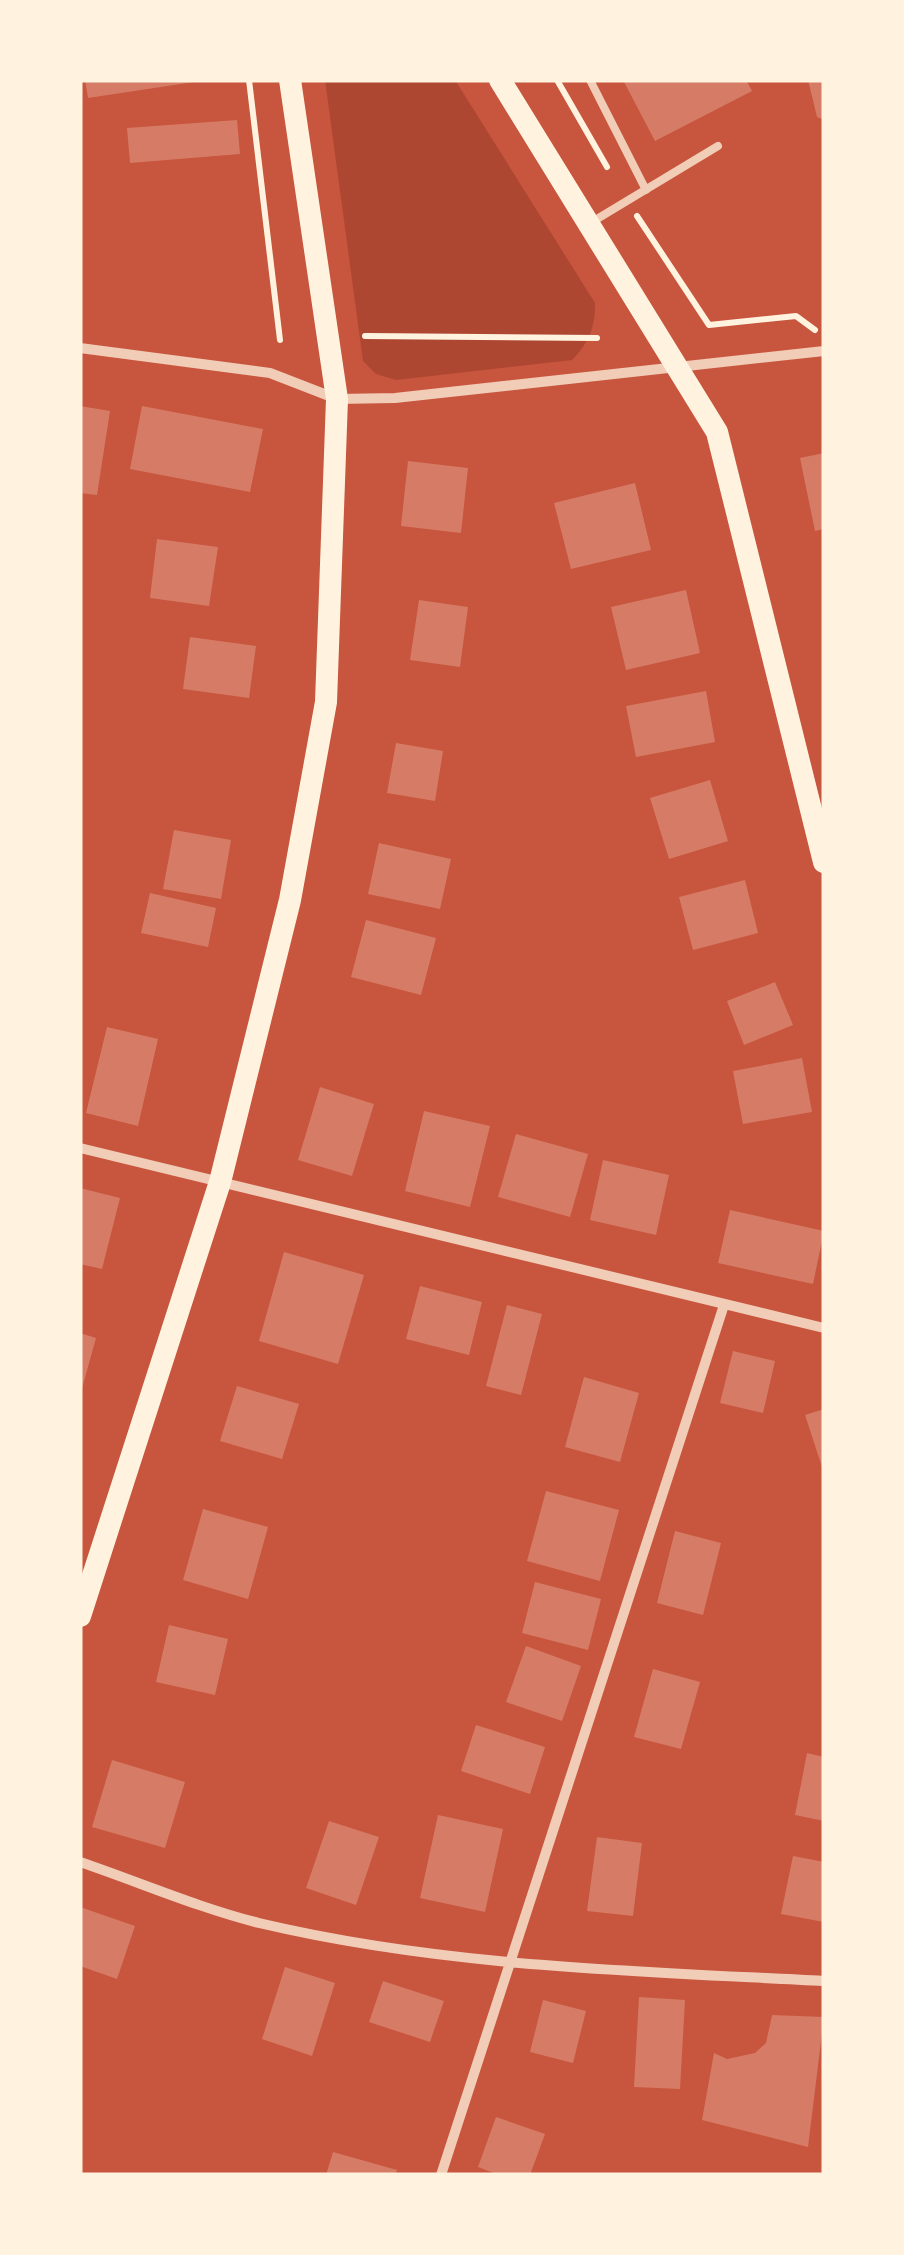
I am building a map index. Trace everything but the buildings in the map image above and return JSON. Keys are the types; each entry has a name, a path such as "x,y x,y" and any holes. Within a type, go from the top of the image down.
{"main road":[{"path":"80,1616 220,1182 290,900 321,735 330,635 338,399 290,80"},
{"path":"500,80 717,432 824,862"}],"street":[{"path":"80,348 270,374 338,399 395,398 824,350"},
{"path":"80,1148 824,1328"},
{"path":"441,2175 724,1305"},
{"path":"80,1862 257,1922 510,1964 824,1981"}],"lane":[{"path":"590,80 646,190"},
{"path":"588,224 718,146"}],"path":[{"path":"249,80 280,340"},
{"path":"710,326 796,316 824,336"},
{"path":"365,336 597,338"}],"shaded area":[{"path":"325,80 455,80 595,303 590,334 572,360 396,380 376,374 363,361"}]}
